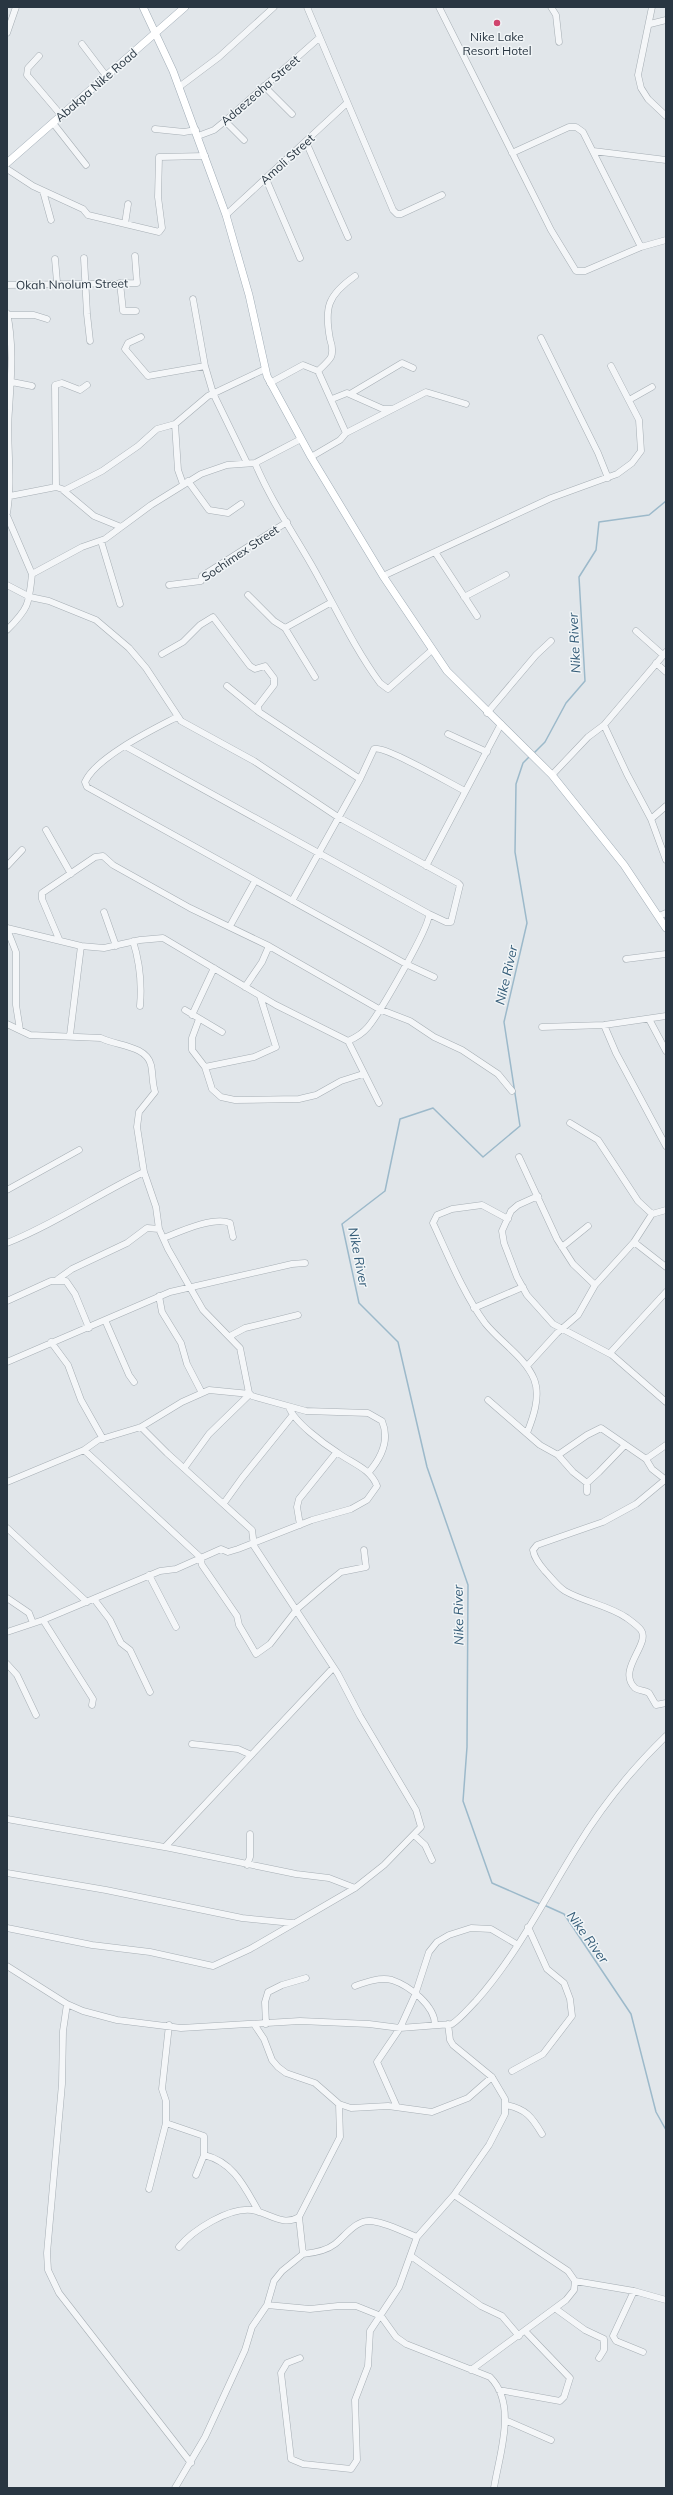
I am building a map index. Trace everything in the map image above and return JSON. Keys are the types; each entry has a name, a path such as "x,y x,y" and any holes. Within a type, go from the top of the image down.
{"main road":[{"path":"142,7 179,87 226,214 249,295 265,369 270,383 311,457 384,576 447,671 487,713 552,775 663,915 666,928"},
{"name":"Abakpa Nike Road","path":"7,163 107,77 185,7"}],"street":[{"path":"7,33 16,7"},
{"path":"179,87 219,57 274,7"},
{"path":"307,7 347,103 354,114 367,152 397,214 401,214 442,195"},
{"path":"439,7 551,230 576,271 585,271 641,247 666,240"},
{"path":"551,7 556,15 559,42"},
{"path":"652,7 650,24 642,46 638,75 641,88 648,99 666,116"},
{"path":"650,24 666,20"},
{"name":"Adaezeoha Street","path":"155,129 197,133 214,130 319,38"},
{"path":"82,44 107,77"},
{"path":"39,56 28,68 27,75 61,115"},
{"path":"264,86 292,114"},
{"name":"Amoli Street","path":"226,214 266,179 347,103"},
{"path":"226,121 244,140"},
{"path":"53,123 86,165"},
{"path":"512,153 570,127 576,128 583,132 641,247"},
{"path":"306,142 348,237"},
{"path":"593,151 666,160"},
{"path":"7,169 44,191 83,209 88,215 161,231 158,196 159,158 205,156"},
{"path":"266,179 300,258"},
{"path":"44,191 52,220"},
{"path":"125,224 128,204"},
{"name":"Okah Nnolum Street","path":"7,285 57,282 86,284 137,282 135,256"},
{"path":"54,258 57,282"},
{"path":"84,258 86,314 90,341"},
{"path":"318,371 331,357 332,353 328,328 329,303 339,288 355,276"},
{"path":"120,283 123,311 136,311"},
{"path":"193,299 205,366 214,393 247,463"},
{"path":"7,630 24,612 30,597 32,574 7,515 10,496 7,462 8,410 12,382 7,314 34,315 47,319"},
{"path":"141,337 128,343 125,349 148,376 205,366"},
{"path":"541,338 598,453 608,478"},
{"path":"350,394 402,363 413,368"},
{"path":"270,383 303,365 318,371 332,399 346,433"},
{"path":"384,576 551,498 608,478 624,470 641,451 639,420 630,400 611,366"},
{"path":"63,490 102,471 138,446 157,429 175,424 214,393 265,369"},
{"path":"12,382 32,386"},
{"path":"56,487 55,385 62,383 80,390 87,385"},
{"path":"630,400 652,387"},
{"path":"311,457 340,440 346,433 426,392 466,404"},
{"path":"332,399 342,394 350,394 383,409 393,409"},
{"path":"175,424 178,470 209,510 228,513 242,504"},
{"path":"32,574 82,546 101,541 186,482 215,468 255,463 301,439"},
{"path":"255,463 265,487 287,522 330,603 376,678 388,689 432,650"},
{"path":"10,496 56,487 63,490 94,516 121,527"},
{"name":"Sochimex Street","path":"169,584 200,581 202,576 287,522"},
{"path":"101,541 108,572 120,604"},
{"path":"435,552 477,616"},
{"path":"464,597 506,575"},
{"path":"7,586 30,597 49,601 96,620 111,631 146,668 168,699 177,717 260,764 338,817 460,885 454,904 451,922 446,922 429,914 125,746"},
{"path":"248,595 274,621 285,628 315,678"},
{"path":"285,628 330,603"},
{"path":"162,654 183,642 200,625 213,617 250,666 255,669 265,666 274,678 274,685 258,706 259,712"},
{"path":"552,775 588,737 604,725 665,654 636,632"},
{"path":"487,713 536,654 551,641"},
{"path":"656,663 666,672"},
{"path":"227,686 259,712 360,779"},
{"path":"177,717 125,746 89,775 85,782 87,787 406,964 434,977"},
{"path":"426,866 487,752 500,724"},
{"path":"604,725 627,774 651,819 666,860"},
{"path":"448,734 487,752"},
{"path":"292,901 360,779 372,750 376,748 424,769 465,791"},
{"path":"651,819 666,806"},
{"path":"46,830 71,874"},
{"path":"7,866 22,850"},
{"path":"59,939 41,896 43,890 71,874 95,857 103,856 113,865 190,908 269,946 379,1009 410,1021 434,1037 462,1050 498,1074 512,1091"},
{"path":"230,926 255,881"},
{"path":"104,912 116,946"},
{"path":"348,1041 368,1027 428,925 429,914"},
{"path":"7,929 36,936 59,939 81,946 100,948 116,946 133,941 163,938 260,996 348,1041 363,1074 379,1103"},
{"path":"7,929 16,952 16,1005 20,1030"},
{"path":"133,941 140,962 142,984 140,1006"},
{"path":"70,1036 81,946"},
{"path":"245,987 262,962 269,946"},
{"path":"626,959 666,954"},
{"path":"192,1015 214,968"},
{"path":"205,1067 254,1057 276,1046 260,996"},
{"path":"185,1010 222,1032"},
{"path":"542,1027 604,1025 666,1016"},
{"path":"199,1019 192,1038 192,1050 205,1067 216,1094 236,1100 299,1099 316,1095 340,1081 363,1074"},
{"path":"649,1019 666,1051"},
{"path":"7,1024 30,1035 102,1038 111,1044 135,1049 146,1056 151,1064 155,1092 138,1112 136,1127 144,1172 155,1203 159,1229 190,1289 203,1310 230,1336 240,1348 250,1394"},
{"path":"604,1025 616,1053 666,1146"},
{"path":"570,1123 598,1140 635,1196 652,1214"},
{"path":"7,1190 79,1150"},
{"path":"519,1157 562,1246 573,1264 595,1285"},
{"path":"7,1243 68,1213 144,1172"},
{"path":"538,1196 518,1205 502,1231 504,1243 523,1287 553,1324 610,1353 666,1402"},
{"path":"508,1219 482,1205 452,1209 434,1218 433,1223 474,1308 497,1337 527,1366 534,1379 536,1395 533,1417 527,1433"},
{"path":"527,1366 557,1333 563,1330 578,1315 595,1285 634,1242 652,1214 666,1210"},
{"path":"164,1238 192,1228 224,1221 230,1223 233,1237"},
{"path":"562,1246 588,1226"},
{"path":"7,1301 33,1288 58,1279 72,1269 127,1243 147,1228 159,1229"},
{"path":"634,1242 666,1267"},
{"path":"7,1362 51,1342 89,1328 159,1296 184,1288 190,1289 226,1278 304,1263"},
{"path":"58,1279 66,1281 72,1288 89,1328"},
{"path":"474,1308 523,1287"},
{"path":"610,1353 666,1292"},
{"path":"159,1296 162,1312 180,1343 187,1364 202,1393"},
{"path":"230,1336 245,1328 298,1316"},
{"path":"105,1320 128,1375 134,1382"},
{"path":"51,1342 68,1365 82,1400 103,1439"},
{"path":"7,1482 84,1450 103,1439 141,1426 209,1390 250,1394 256,1398 309,1412 368,1413 382,1421 386,1436 382,1456 369,1472"},
{"path":"185,1467 209,1434 250,1394"},
{"path":"488,1400 540,1445 558,1455 572,1472 586,1483 587,1492"},
{"path":"7,1632 43,1620 149,1575 176,1568 200,1556 221,1549 228,1552 300,1525 351,1509 367,1500 377,1486 369,1472 336,1452 292,1416 289,1407"},
{"path":"224,1503 242,1478 292,1416"},
{"path":"7,1928 92,1945 150,1952 213,1966 239,1954 355,1888 384,1864 399,1847 414,1835 421,1827 416,1810 360,1716 338,1674 332,1668 312,1633 296,1611 253,1542 252,1530 185,1467 167,1453 141,1426"},
{"path":"558,1455 586,1435 601,1428 646,1459 652,1469 666,1480 636,1504 603,1522 537,1545 533,1550 533,1555 541,1567 564,1590 626,1618 641,1630 643,1636 631,1665 630,1676 633,1686 649,1693 656,1705 666,1703"},
{"path":"586,1483 599,1472 624,1445"},
{"path":"646,1459 666,1445"},
{"path":"84,1450 200,1556 202,1565 237,1616 239,1625 256,1654 270,1644 296,1611 342,1572 358,1570 366,1567 364,1550"},
{"path":"300,1525 297,1507 299,1499 336,1452"},
{"path":"7,1528 87,1602"},
{"path":"149,1575 176,1628"},
{"path":"7,1598 29,1613 33,1623"},
{"path":"94,1599 110,1620 121,1643 130,1650 150,1692"},
{"path":"43,1620 93,1699 92,1706"},
{"path":"7,1664 17,1675 36,1715"},
{"path":"165,1847 249,1754 332,1668"},
{"path":"7,1966 68,2004 83,2011 117,2020 169,2025 181,2028 300,2021 369,2024 400,2028 435,2026 456,2022 486,1989 518,1945 578,1846 616,1790 648,1752 666,1736"},
{"path":"192,1744 238,1749 249,1754"},
{"path":"7,1819 165,1847 246,1865 329,1878 355,1888"},
{"path":"246,1865 250,1857 250,1834"},
{"path":"414,1835 425,1845 432,1860"},
{"path":"7,1873 106,1890 242,1918 292,1924"},
{"path":"512,2071 542,2054 572,2016 570,1999 564,1983 547,1969 528,1927"},
{"path":"397,2107 377,2062 400,2028 415,1995 429,1952 437,1942 449,1935 472,1928 491,1929 518,1945"},
{"path":"266,2024 265,2002 268,1992 282,1985 306,1978"},
{"path":"355,1986 380,1979 392,1980 415,1995 433,2012 435,2026"},
{"path":"68,2004 63,2031 62,2084 47,2253 48,2270 59,2293 191,2463"},
{"path":"254,2024 264,2039 272,2060 278,2067 286,2073 316,2083 339,2104 351,2108 397,2107 432,2112 468,2098 492,2077"},
{"path":"300,2358 287,2363 281,2373 291,2459 303,2464 351,2469 357,2460 355,2400 368,2366 370,2331 399,2286 417,2237 454,2195 489,2145 505,2114 506,2105 502,2093 492,2077 453,2045 448,2024"},
{"path":"150,2189 166,2123 166,2101 162,2089 169,2025"},
{"path":"179,2247 195,2230 227,2215 242,2210 259,2212 283,2221 291,2222 299,2217 340,2137 339,2104"},
{"path":"506,2105 520,2108 531,2116 542,2134"},
{"path":"166,2123 204,2136 204,2155 196,2175"},
{"path":"204,2155 228,2165 240,2179 259,2212"},
{"path":"454,2195 568,2271 575,2280 634,2291 666,2300"},
{"path":"299,2217 303,2254"},
{"path":"175,2488 191,2463 240,2363 252,2327 267,2305 274,2281 282,2271 303,2254 314,2253 334,2245 362,2222 370,2221 386,2225 417,2237"},
{"path":"411,2256 481,2306 502,2316 519,2336"},
{"path":"471,2370 556,2309 574,2290 575,2280"},
{"path":"634,2291 613,2336 616,2341 643,2352"},
{"path":"267,2305 310,2309 356,2306 381,2316 396,2337 406,2344 490,2378 499,2390 505,2420 494,2488"},
{"path":"556,2309 585,2330 604,2339 604,2350 598,2358"},
{"path":"499,2390 560,2401 564,2397 570,2378 526,2332"},
{"path":"505,2420 551,2440"}],"waterway":[{"name":"Nike River","path":"534,753 545,742 566,703 585,681 579,577 596,550 599,522 649,515 666,501"},
{"name":"Nike River","path":"529,757 523,763 516,784 515,852 527,923 504,1022 520,1126 483,1157 433,1108 400,1119 385,1191 342,1224 359,1303 398,1342 427,1467 468,1585 467,1747 463,1801 492,1883 540,1904"},
{"name":"Nike River","path":"544,1905 564,1914 631,2014 656,2112 666,2130"}],"place":[{"name":"Nike Lake Resort Hotel","path":"497,23"}]}
